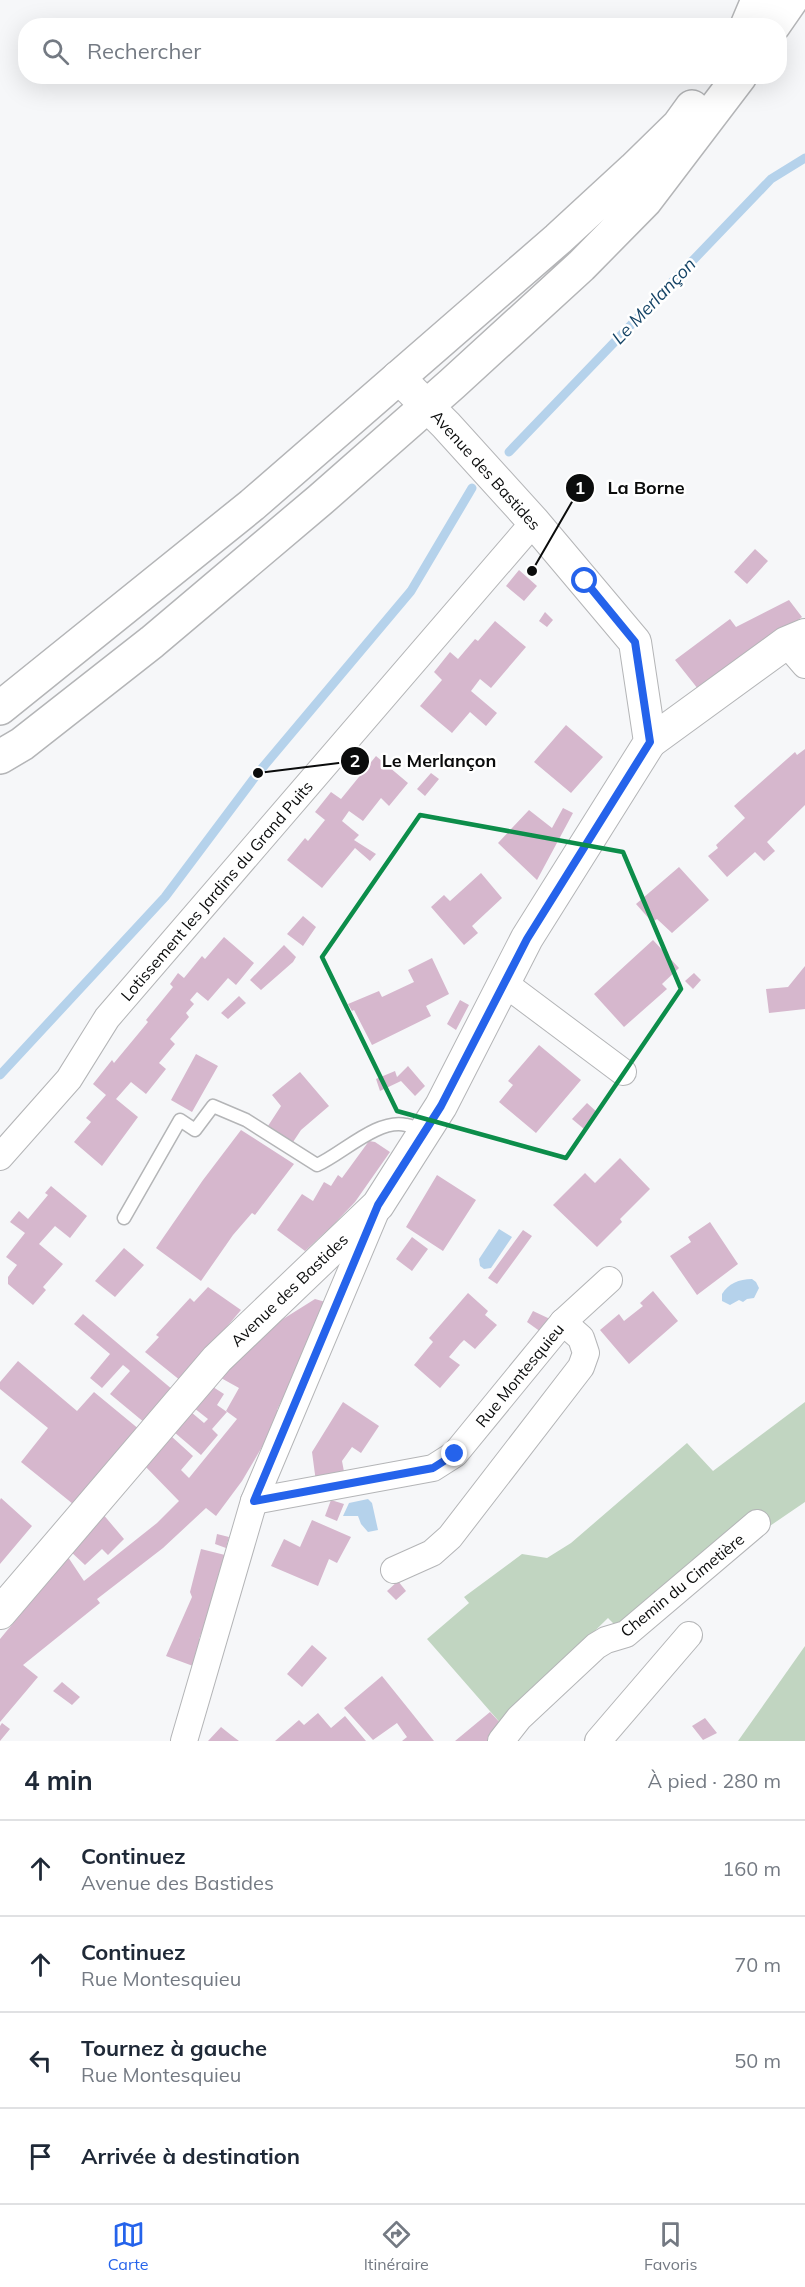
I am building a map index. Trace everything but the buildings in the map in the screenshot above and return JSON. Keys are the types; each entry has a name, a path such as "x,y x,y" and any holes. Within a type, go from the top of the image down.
{"main road":[{"path":"750,18 758,0"},
{"path":"779,18 791,0"},
{"path":"0,708 252,505 558,239 679,125 708,84"},
{"path":"0,757 22,744 152,642 428,406 581,266 645,201 734,84"}],"street":[{"name":"Avenue des Bastides","path":"0,1613 217,1359 378,1205 441,1106 527,939 650,742 635,642 534,522 428,406 398,377"},
{"name":"Lotissement les Jardins du Grand Puits","path":"0,1157 69,1079 107,1018 534,522"},
{"path":"650,742 799,648"},
{"path":"504,982 623,1072"},
{"path":"184,1741 254,1501 378,1205"},
{"name":"Rue Montesquieu","path":"254,1501 433,1468 455,1454 563,1322 609,1280"},
{"path":"393,1570 432,1553 450,1537 581,1368 586,1353 580,1338 563,1322"},
{"name":"Chemin du Cimetière","path":"501,1741 519,1718 596,1646 606,1640 626,1634 757,1523"},
{"path":"598,1741 689,1635"}],"lane":[{"path":"124,1218 180,1120 195,1130 213,1106 246,1120 317,1165 329,1160 379,1128 404,1124 423,1132"}],"highlighted area":[{"path":"420,815 623,852 681,989 566,1158 397,1111 322,957"}],"green space":[{"path":"805,1402 805,1502 619,1629 608,1618 513,1711 503,1726 427,1639 469,1603 464,1597 522,1554 547,1558 571,1543 687,1443 713,1471"},
{"path":"805,1646 805,1741 738,1741"}],"water":[{"path":"499,1229 512,1237 491,1268 484,1269 480,1266 479,1259"},
{"path":"752,1279 759,1288 754,1298 743,1302 739,1300 730,1305 722,1301 724,1290 738,1281"},
{"path":"368,1499 372,1503 378,1530 368,1532 358,1516 343,1516 349,1503"}],"waterway":[{"name":"Le Merlançon","path":"509,452 771,179 805,158"},
{"name":"Le Merlançon","path":"0,1075 165,897 258,773 411,591 472,488"}],"place":[{"name":"La Borne","path":"532,571"},
{"name":"Le Merlançon","path":"258,773"}],"route":[{"path":"455,1454 433,1468 254,1501 378,1205 441,1106 527,939 650,742 635,642 585,581"}]}
